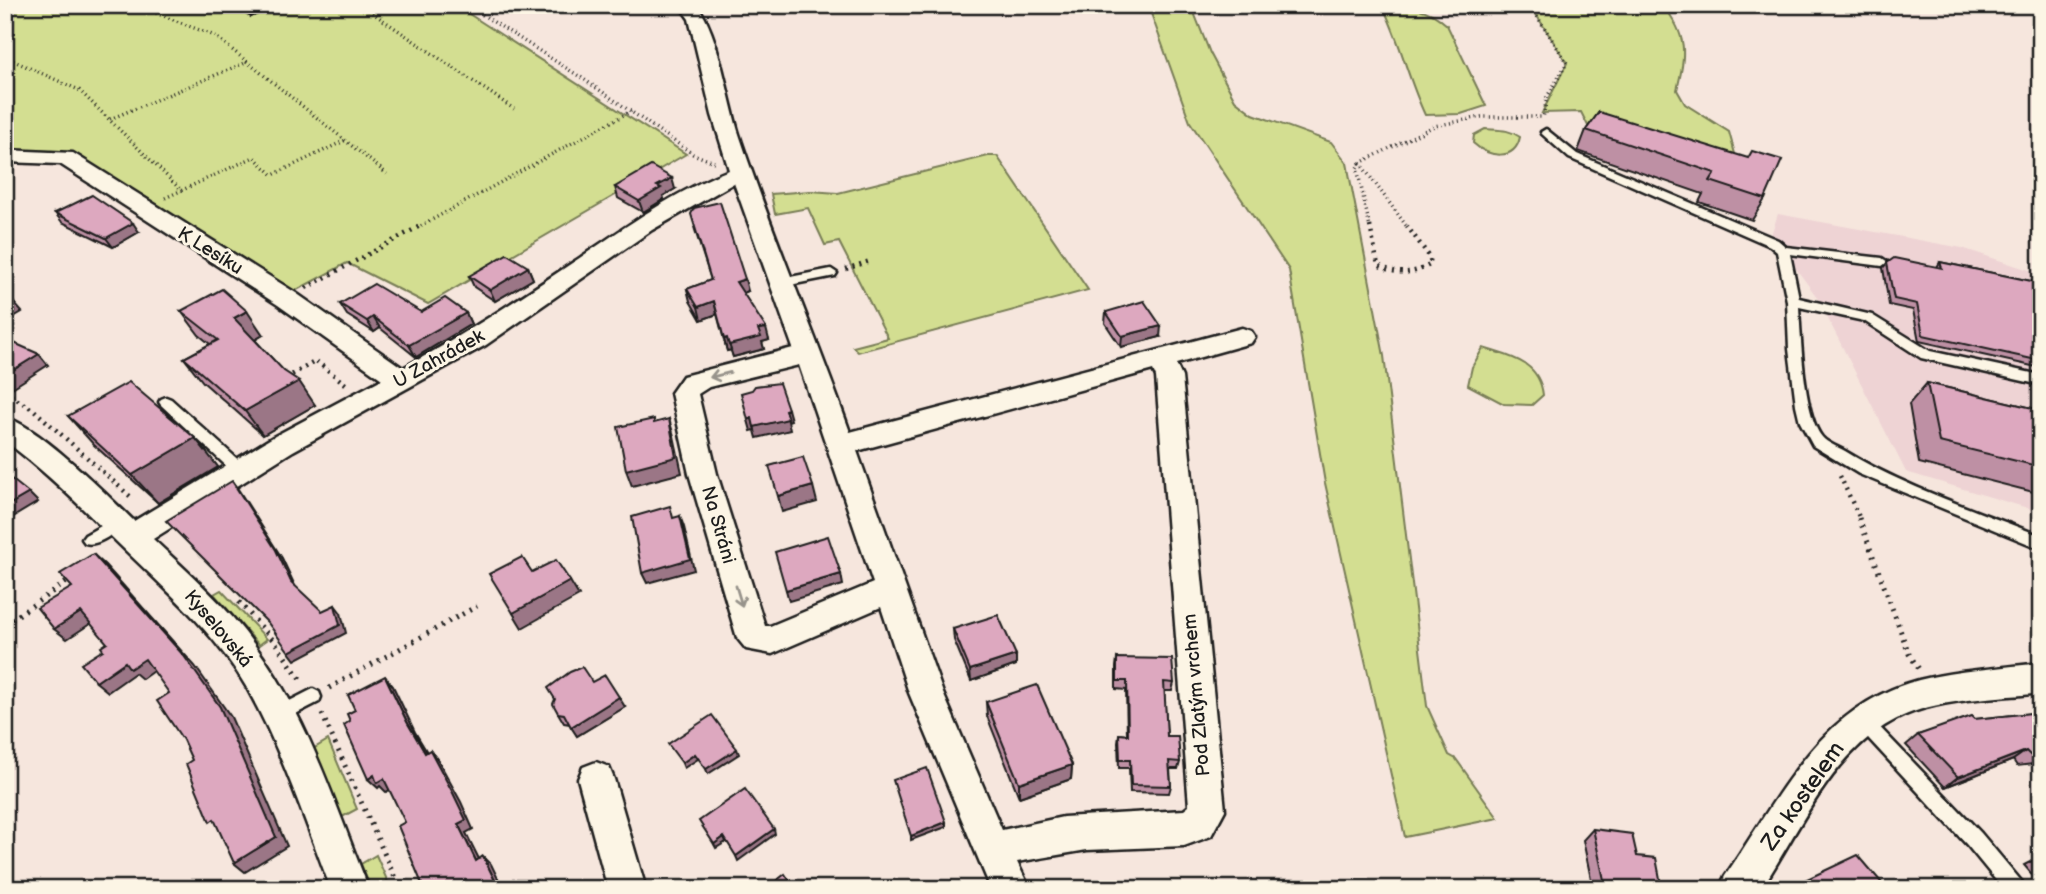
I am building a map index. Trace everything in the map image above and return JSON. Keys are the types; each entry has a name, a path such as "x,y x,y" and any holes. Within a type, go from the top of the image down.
{"street":[{"path":"688,5 698,19 718,102 740,171 926,693 992,851 1011,889"},
{"name":"K Lesíku","path":"5,156 65,158 287,299 402,380"},
{"name":"U Zahrádek","path":"134,527 498,326 644,225 740,171"},
{"path":"840,446 1242,337"},
{"name":"Na Stráni","path":"807,354 703,379 685,390 703,474 748,628 757,639 772,640 891,589"},
{"name":"Pod Zlatým vrchem","path":"992,851 1036,839 1082,833 1184,828 1198,823 1207,810 1169,377 1161,358"},
{"name":"Kyselovská","path":"5,427 134,527 233,640 278,715 350,889"},
{"name":"Za kostelem","path":"1738,889 1828,752 1862,720 1899,702 1934,693 2041,678"},
{"path":"596,779 627,889"}],"lane":[{"path":"1546,132 1573,156 1774,243 1783,251 1793,301 1795,349 1802,405 1807,422 1818,442 1827,450 1864,470 2041,543"},
{"path":"1783,251 1794,250 1882,262"},
{"path":"780,283 831,273"},
{"path":"1793,301 1868,318 1926,355 2041,380"},
{"path":"166,402 240,470"},
{"path":"90,539 134,527"},
{"path":"278,715 313,697"},
{"path":"1862,720 1974,839 2015,889"}],"path":[{"path":"135,5 215,36 387,174"},
{"path":"361,5 514,109"},
{"path":"467,5 693,154 740,171"},
{"path":"1530,5 1567,63 1551,91 1543,117 1546,132"},
{"path":"5,57 79,90 182,191"},
{"path":"110,119 248,62"},
{"path":"287,299 631,111"},
{"path":"1360,163 1429,256 1431,264 1422,270 1389,272 1378,265 1357,168 1360,163 1434,126 1481,117 1543,117"},
{"path":"142,209 254,157 273,175 346,140"},
{"path":"831,273 870,261"},
{"path":"284,380 316,361 365,400"},
{"path":"5,392 34,410 96,463 134,527"},
{"path":"1827,450 1855,507 1909,654 1934,693"},
{"path":"5,624 82,571"},
{"path":"400,889 313,697 477,606"}],"shaded area":[{"path":"1778,214 1962,248 2041,274 2041,512 1906,472 1817,297 1771,235"}],"green space":[{"path":"5,5 455,5 686,154 428,304 347,263 293,292 73,154 5,151"},
{"path":"1148,5 1191,5 1210,53 1235,100 1253,114 1331,142 1347,163 1384,356 1427,706 1449,755 1456,759 1498,818 1405,837 1325,483 1289,270 1190,122"},
{"path":"1382,5 1417,8 1432,14 1447,25 1486,106 1461,114 1425,115"},
{"path":"1530,5 1663,5 1677,27 1683,46 1677,90 1685,104 1729,132 1740,172 1591,132 1581,112 1542,113 1567,63"},
{"path":"1485,129 1504,130 1520,137 1517,145 1507,154 1493,154 1473,143 1474,135"},
{"path":"997,156 1088,290 858,352 853,347 888,338 839,242 825,245 808,208 775,214 771,194 810,191 838,193"},
{"path":"1483,348 1513,358 1530,368 1536,375 1543,395 1532,405 1504,404 1468,385 1472,367"},
{"path":"221,590 267,639 259,645 214,594"},
{"path":"328,740 357,809 342,817 313,749"},
{"path":"376,855 391,889 371,889 361,864"}],"building":[{"path":"235,5 263,5 248,12"},
{"path":"1599,112 1748,158 1752,151 1782,160 1765,199 1710,181 1715,173 1586,130"},
{"path":"651,166 672,178 639,201 615,187"},
{"path":"92,195 133,223 106,238 55,213"},
{"path":"720,202 745,279 736,282 766,328 758,329 761,337 729,345 727,338 724,339 714,301 698,307 687,289 711,280 691,214 694,208"},
{"path":"507,254 528,267 490,290 469,276"},
{"path":"1894,258 1942,268 1940,262 2041,283 2041,361 1923,335 1917,304 1894,299 1887,263"},
{"path":"374,284 421,312 445,298 466,313 409,345 373,317 367,321 340,304"},
{"path":"222,289 247,311 234,318 284,371 299,381 245,411 184,358 218,340 181,311"},
{"path":"5,298 13,302 5,306"},
{"path":"1144,301 1161,326 1122,336 1106,312"},
{"path":"5,339 39,354 5,375"},
{"path":"129,382 195,438 132,475 68,416"},
{"path":"779,383 788,409 785,410 788,419 754,427 752,418 748,420 741,393 752,390 755,386"},
{"path":"1927,383 2041,410 2041,467 1939,442"},
{"path":"654,419 654,423 669,419 676,457 626,470 618,427"},
{"path":"803,457 813,486 778,496 769,466"},
{"path":"5,474 29,493 5,507"},
{"path":"232,481 276,550 291,582 322,611 335,605 340,625 289,652 268,623 166,521"},
{"path":"670,506 673,518 680,516 690,559 642,573 632,517"},
{"path":"828,536 841,574 786,590 775,552"},
{"path":"93,554 184,656 220,707 276,837 234,863 214,819 210,822 186,764 192,760 183,740 157,701 169,693 145,659 130,669 125,662 96,682 81,664 103,650 101,647 107,643 81,612 54,629 37,608 72,587 60,574"},
{"path":"522,557 532,572 556,560 570,581 513,613 489,574"},
{"path":"998,615 1016,655 970,670 953,629"},
{"path":"1117,658 1172,659 1174,683 1164,682 1167,736 1178,736 1180,762 1169,761 1171,786 1131,785 1130,760 1120,760 1119,734 1128,735 1127,681 1117,681"},
{"path":"582,667 592,682 605,675 619,697 571,727 564,714 558,713 553,704 555,699 548,688"},
{"path":"385,676 425,753 430,750 453,793 466,820 458,824 476,861 483,856 499,889 424,889 398,826 405,822 384,779 377,783 374,775 368,779 344,725 350,721 347,714 355,710 348,695"},
{"path":"1037,685 1072,765 1019,783 986,702"},
{"path":"2041,712 2041,755 2031,756 2026,751 1958,777 1918,735 1972,716 1975,719"},
{"path":"712,715 737,749 706,769 695,754 682,763 668,744"},
{"path":"927,768 946,822 911,836 893,780"},
{"path":"745,789 774,829 736,856 724,837 714,844 699,821"},
{"path":"1593,829 1632,834 1637,856 1656,858 1662,889 1606,889"},
{"path":"1858,855 1887,889 1786,889"},
{"path":"2041,859 2041,871 2032,861"},
{"path":"785,874 795,889 766,889"}]}
